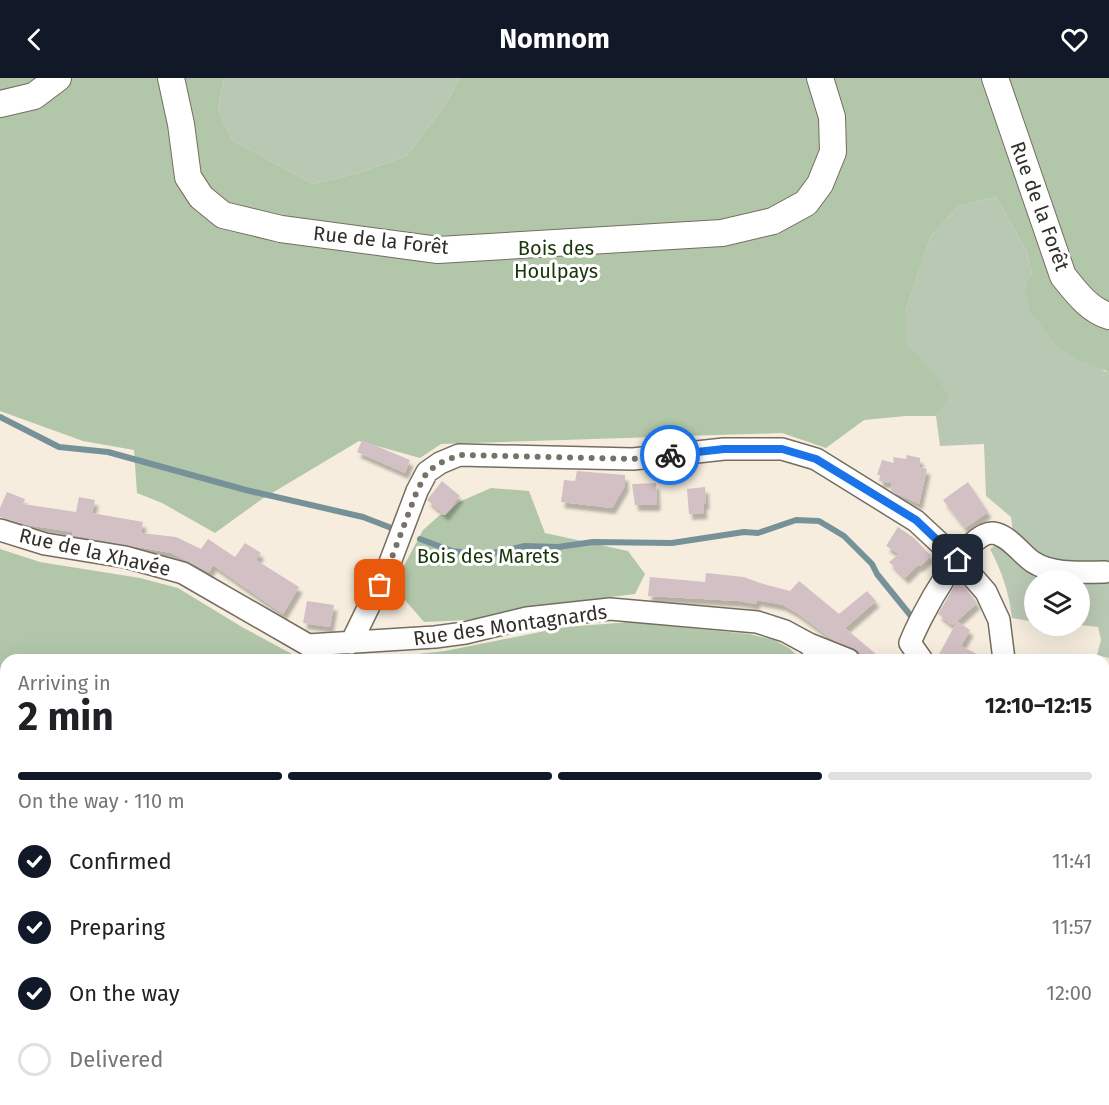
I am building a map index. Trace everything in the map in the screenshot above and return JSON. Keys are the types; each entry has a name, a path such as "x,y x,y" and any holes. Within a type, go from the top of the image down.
{"main road":[{"path":"0,104 34,96 58,78"},
{"name":"Rue de la Forêt","path":"171,78 188,177 201,197 223,215 281,229 438,250 722,233 773,221 806,203 820,184 833,152 832,117 820,78"},
{"name":"Rue de la Forêt","path":"995,78 1064,276 1081,297 1102,314 1109,316"}],"street":[{"path":"351,643 389,565 417,491 427,472 440,463 459,455 633,459 724,449 782,449 816,459 916,520 958,560 986,592 999,620 1003,654"},
{"name":"Rue de la Xhavée","path":"0,530 45,544 125,557 183,573 308,645 351,643"},
{"path":"918,654 910,643 917,624 939,586 978,537 992,533 1004,537 1034,563 1045,568 1078,573 1105,572"},
{"name":"Rue des Montagnards","path":"351,643 465,633 527,618 610,609 757,622 785,631 815,652"}],"green space":[{"name":"Bois des Houlpays","path":"0,78 224,78 218,109 232,140 313,184 359,173 406,156 443,108 460,78 1109,78 1109,372 1076,359 1055,344 1029,309 1025,286 1032,273 1026,250 996,197 959,206 931,236 905,313 905,343 935,374 949,398 936,416 864,420 826,448 782,433 441,444 420,458 359,441 262,499 215,533 162,503 137,493 134,450 83,441 0,411"},
{"path":"224,78 460,78 443,108 406,156 359,173 313,184 232,140 218,109"},
{"path":"996,197 1026,250 1032,273 1025,287 1104,371 1109,372 1109,654 1097,654 1101,640 1098,627 1090,626 1090,570 1024,570 1024,620 1012,618 1004,582 990,549 1013,533 1011,517 986,496 984,444 940,446 936,416 948,398 905,343 905,313 931,236 959,206"},
{"name":"Bois des Marets","path":"491,488 529,491 545,533 628,551 645,574 635,594 546,605 553,628 630,622 749,634 774,640 796,654 419,654 545,631 539,607 468,620 424,622 404,599 399,575 423,530 459,502"},
{"path":"0,549 40,562 140,578 178,588 292,654 0,654"}],"building":[{"path":"362,440 410,460 405,473 357,452"},
{"path":"907,455 920,458 920,467 927,469 919,504 891,491 892,483 879,481 880,475 877,475 882,460 894,463 893,457 906,459"},
{"path":"577,471 625,475 625,486 612,508 561,502 564,480 575,481"},
{"path":"442,481 460,496 445,515 427,500"},
{"path":"968,482 988,512 965,528 943,500"},
{"path":"656,483 657,505 635,505 632,484"},
{"path":"705,487 704,513 689,514 687,489"},
{"path":"7,492 25,499 23,504 76,512 79,497 95,500 92,513 143,522 141,533 176,537 201,549 208,539 235,557 245,543 261,553 256,560 299,587 283,614 213,565 209,572 171,553 72,535 72,532 28,525 0,517 0,508"},
{"path":"898,527 914,538 931,556 905,578 889,562 899,554 886,546"},
{"path":"706,573 744,577 790,591 799,581 839,614 867,591 876,601 845,628 876,654 859,654 854,648 835,641 783,605 757,600 756,604 648,596 650,577 705,582"},
{"path":"960,581 977,603 952,625 938,614 955,585"},
{"path":"307,601 334,605 330,627 303,623"},
{"path":"957,621 970,630 961,646 977,654 939,654"}],"waterway":[{"path":"0,417 59,447 108,452 246,490 363,517 394,529"},
{"path":"420,539 452,551 484,555 525,546 558,547 593,542 672,543 744,532 758,533 796,520 819,521 844,536 872,564 877,574 915,621"}],"way so far":[{"path":"380,585 417,491 427,472 440,463 459,455 633,459 670,455"}],"route":[{"path":"670,455 724,449 782,449 816,459 916,520 958,560"}]}
